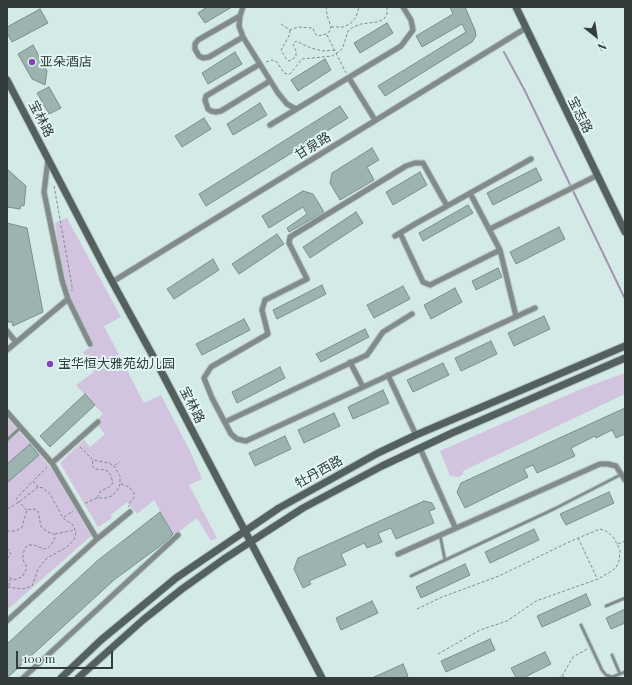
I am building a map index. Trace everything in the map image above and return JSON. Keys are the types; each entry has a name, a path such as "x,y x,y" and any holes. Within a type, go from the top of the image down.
{"street":[{"path":"243,7 239,26 243,37 270,81 287,104 296,109"},
{"path":"270,125 401,46 413,30 411,20 403,7"},
{"name":"宝志路","path":"516,7 596,176 625,232"},
{"path":"240,16 198,40 195,44 195,50 199,56 203,58 208,57 243,37"},
{"name":"甘泉路","path":"112,282 526,28"},
{"path":"260,64 206,96 205,100 208,108 211,111 216,112 270,81"},
{"path":"349,78 375,120"},
{"name":"宝林路","path":"7,80 112,282 322,678"},
{"path":"48,159 44,192 62,280 68,299 90,344"},
{"path":"500,250 430,285 423,282 398,234 531,160"},
{"path":"447,206 423,163 415,163 406,166 290,237 289,243 307,279 265,300 262,310 268,334 211,367 204,378 212,398 231,434 237,439 246,441 535,308"},
{"path":"490,229 596,176"},
{"path":"470,194 500,250 516,316"},
{"path":"7,350 68,299"},
{"path":"225,422 367,355 383,332 412,314"},
{"path":"7,331 16,342"},
{"name":"牡丹西路","path":"61,678 101,640 170,583 279,508 378,453 416,435 625,346"},
{"name":"牡丹西路","path":"78,678 143,620 182,589 303,508 382,466 420,448 625,358"},
{"path":"350,362 363,387"},
{"path":"388,375 416,435"},
{"path":"7,412 52,463 97,539"},
{"path":"52,463 98,422"},
{"path":"420,448 455,527"},
{"path":"398,554 455,527 503,508 600,464 616,466 625,480"},
{"path":"7,621 97,539 130,512"},
{"path":"23,678 178,535"}],"lane":[{"path":"7,440 21,427"},
{"path":"411,576 554,509 622,474"},
{"path":"440,535 445,560"},
{"path":"606,606 625,598"},
{"path":"581,625 602,670 606,675 612,677 625,672"},
{"path":"612,655 620,674"}],"path":[{"path":"290,30 298,27 312,28 318,36 326,34 330,31 331,27 326,7"},
{"path":"331,27 343,27 350,24 356,17 359,7"},
{"path":"260,64 269,61 277,62 284,73 290,74 302,59 332,56 342,47 348,31 361,24 377,22 384,19 387,14 387,7"},
{"path":"281,24 290,30"},
{"path":"290,30 289,36 281,50 289,61 296,57 296,51 293,44 296,41 311,48 323,51 335,50"},
{"path":"326,34 349,78"},
{"path":"54,186 72,286 72,293 68,299"},
{"path":"64,518 78,508 97,498 112,496 120,484 120,476 114,466 109,463 93,460 75,442"},
{"path":"93,460 92,466 95,469 109,472 113,482 111,486 101,490 97,498"},
{"path":"114,466 120,462"},
{"path":"27,510 16,499 52,463"},
{"path":"10,579 8,586 23,589 32,586 38,569 47,558 67,547 74,540 76,532 73,525 64,518 50,494 43,488 38,487 33,481"},
{"path":"120,484 129,486 134,493 134,497 129,504 130,512"},
{"path":"7,509 19,502 38,487"},
{"path":"27,510 34,509 38,511 41,527 48,532 54,534 75,530"},
{"path":"7,531 16,531 22,527 27,510"},
{"path":"417,609 442,597 499,576 600,529 606,530 618,544 620,554 616,568 598,579 536,601 506,621 480,630 438,654"},
{"path":"10,579 22,577 26,570 26,565 23,560 25,548 30,545 34,545 44,549 48,548 53,542 54,534"},
{"path":"578,538 598,579"},
{"path":"618,544 625,541"},
{"path":"7,548 10,554 7,559"},
{"path":"7,575 10,579"},
{"path":"558,678 562,676 573,657 591,647"},
{"path":"562,676 566,678"}],"shaded area":[{"path":"67,218 121,317 104,326 144,403 161,395 192,455 202,479 189,485 217,538 211,541 197,518 174,535 154,500 137,514 127,502 111,515 112,518 98,527 60,463 84,440 90,447 105,434 95,422 103,414 76,385 94,372 83,352 94,345 68,292 63,274 55,223"},
{"path":"625,373 625,394 463,471 463,474 459,477 450,476 440,451 581,389"},
{"path":"7,418 51,468 91,536 7,610"}],"building":[{"path":"207,7 232,7 205,23 198,13"},
{"path":"450,7 465,7 475,30 476,36 472,42 385,96 378,86 466,32 462,24 422,47 416,36 453,14"},
{"path":"40,9 48,23 12,42 7,33 7,27"},
{"path":"387,23 393,33 360,53 354,43"},
{"name":"亚朵酒店","path":"33,45 47,71 45,85 32,79 18,54"},
{"path":"235,52 242,64 208,84 202,73"},
{"path":"325,59 331,70 298,91 291,80"},
{"path":"49,87 61,108 49,114 37,93"},
{"path":"260,103 267,115 233,135 227,124"},
{"path":"340,106 348,118 206,206 199,194"},
{"path":"204,118 211,129 182,147 175,136"},
{"path":"372,148 379,160 367,167 374,180 340,200 330,183 332,173"},
{"path":"536,168 542,180 493,205 487,193"},
{"path":"7,169 26,186 24,206 21,205 20,209 7,207"},
{"path":"420,172 427,185 393,205 386,192"},
{"path":"303,191 313,194 324,212 289,232 287,228 307,214 303,207 269,228 262,216"},
{"path":"468,205 473,213 423,241 419,233"},
{"path":"356,212 363,223 310,258 303,247"},
{"path":"7,223 27,228 43,312 13,326 12,322 8,322 7,317"},
{"path":"559,227 565,239 516,264 510,252"},
{"path":"277,234 284,244 239,274 232,264"},
{"path":"213,259 219,270 174,299 167,289"},
{"path":"498,268 502,277 476,290 472,281"},
{"path":"322,285 326,294 277,319 273,310"},
{"path":"403,286 410,299 374,318 367,305"},
{"path":"455,288 462,302 431,319 424,305"},
{"path":"544,316 550,329 514,346 508,333"},
{"path":"244,319 250,330 202,355 196,344"},
{"path":"365,329 369,337 321,362 316,354"},
{"path":"491,341 497,354 461,371 455,358"},
{"path":"443,363 449,375 413,392 407,380"},
{"path":"280,367 285,378 237,403 232,392"},
{"path":"383,390 389,403 353,419 348,407"},
{"path":"85,394 95,405 50,447 40,436"},
{"path":"625,408 625,434 616,438 612,430 596,438 595,436 571,448 575,456 537,473 533,465 524,469 528,477 465,508 457,492 461,483"},
{"path":"334,413 340,426 304,443 298,430"},
{"path":"285,436 291,449 255,466 249,453"},
{"path":"30,444 39,455 7,483 7,464"},
{"path":"609,492 614,503 566,525 560,514"},
{"path":"424,501 432,503 435,509 429,511 434,523 396,539 391,528 378,533 382,542 367,548 364,543 341,554 346,565 309,581 311,584 303,588 294,569 298,558"},
{"path":"160,512 173,534 164,543 114,580 7,678 7,644 97,561"},
{"path":"534,529 539,540 490,563 485,552"},
{"path":"465,564 470,575 421,598 416,587"},
{"path":"586,594 591,605 542,627 537,616"},
{"path":"372,601 378,613 341,630 336,618"},
{"path":"625,609 625,623 611,629 606,618"},
{"path":"490,639 495,650 446,672 441,661"},
{"path":"545,652 551,664 523,678 516,678 511,668"},
{"path":"403,664 408,676 404,678 372,678"}],"waterway":[{"path":"504,52 525,91 625,299"}],"place":[{"name":"亚朵酒店","path":"32,62"},
{"name":"宝华恒大雅苑幼儿园","path":"50,364"}]}
